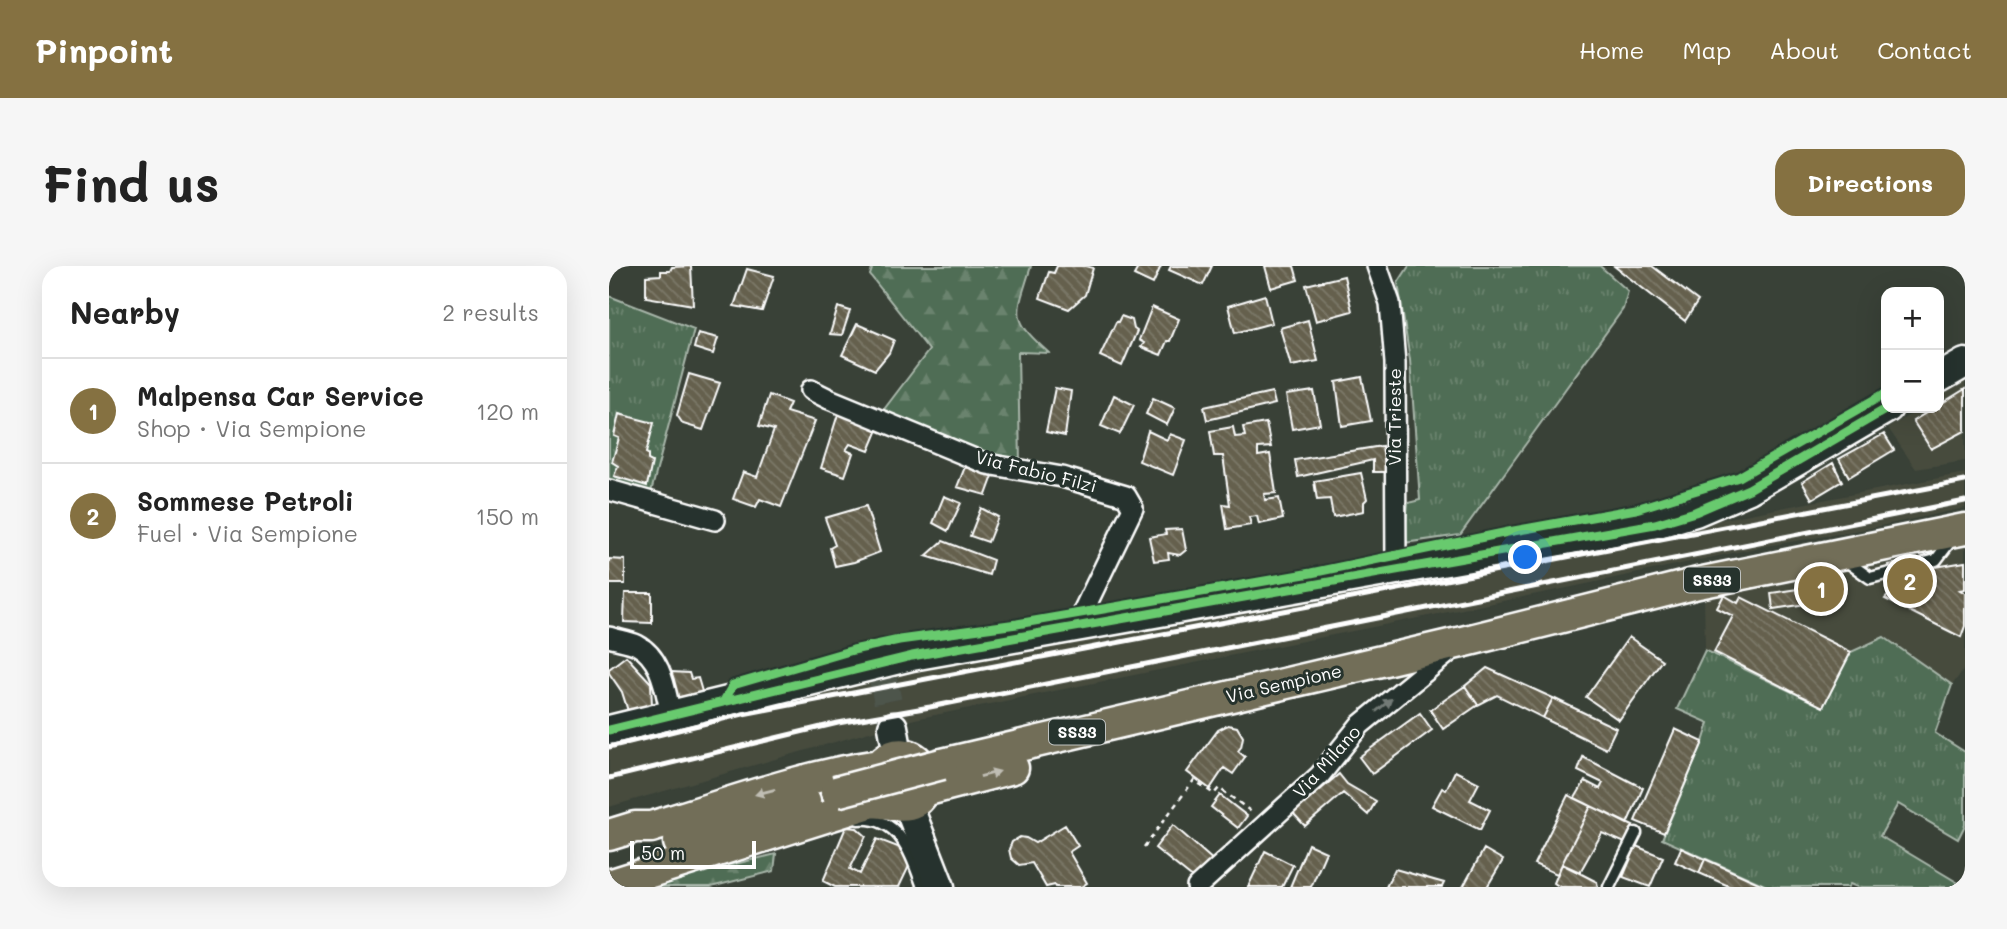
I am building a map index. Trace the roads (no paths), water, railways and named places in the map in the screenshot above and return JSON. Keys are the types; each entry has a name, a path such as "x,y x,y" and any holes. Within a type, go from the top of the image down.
{"main road":[{"name":"Via Sempione","path":"618,876 836,792 942,764 1462,642 1698,583 1962,530"},
{"path":"609,835 635,827 651,827 852,769 895,750 1145,698 1234,684 1255,691"},
{"path":"618,876 873,802 906,800 1153,731 1196,717 1213,701"},
{"path":"895,750 918,761 925,770 926,780 906,800"},
{"path":"895,750 875,774 875,785 879,795 906,800"}],"street":[{"name":"Via Trieste","path":"1377,266 1389,303 1395,363 1396,570"},
{"path":"1944,375 1965,363"},
{"name":"Via Fabio Filzi","path":"811,390 987,464 1062,477 1126,496 1133,508 1075,628"},
{"path":"609,730 881,668 1075,628 1655,524 1695,512 1749,489 1881,412"},
{"path":"609,490 715,520"},
{"path":"609,637 636,645 654,659 663,680 671,714"},
{"name":"Via Milano","path":"1197,887 1320,775 1360,725 1462,642"},
{"path":"906,800 940,887"}],"lane":[{"path":"1925,563 1936,560 1962,530"},
{"path":"1836,554 1870,578 1890,573"},
{"path":"846,821 862,818 884,822 909,848 923,887"},
{"path":"1609,887 1636,833"},
{"path":"618,876 657,881 697,869"}],"tunnel":[{"path":"882,674 893,727"}],"railway":[{"path":"609,747 743,714 1965,481"},
{"path":"609,778 838,723 1965,501"}],"place":[{"name":"Sommese Petroli","path":"1910,581"},
{"name":"Malpensa Car Service","path":"1821,589"}]}
